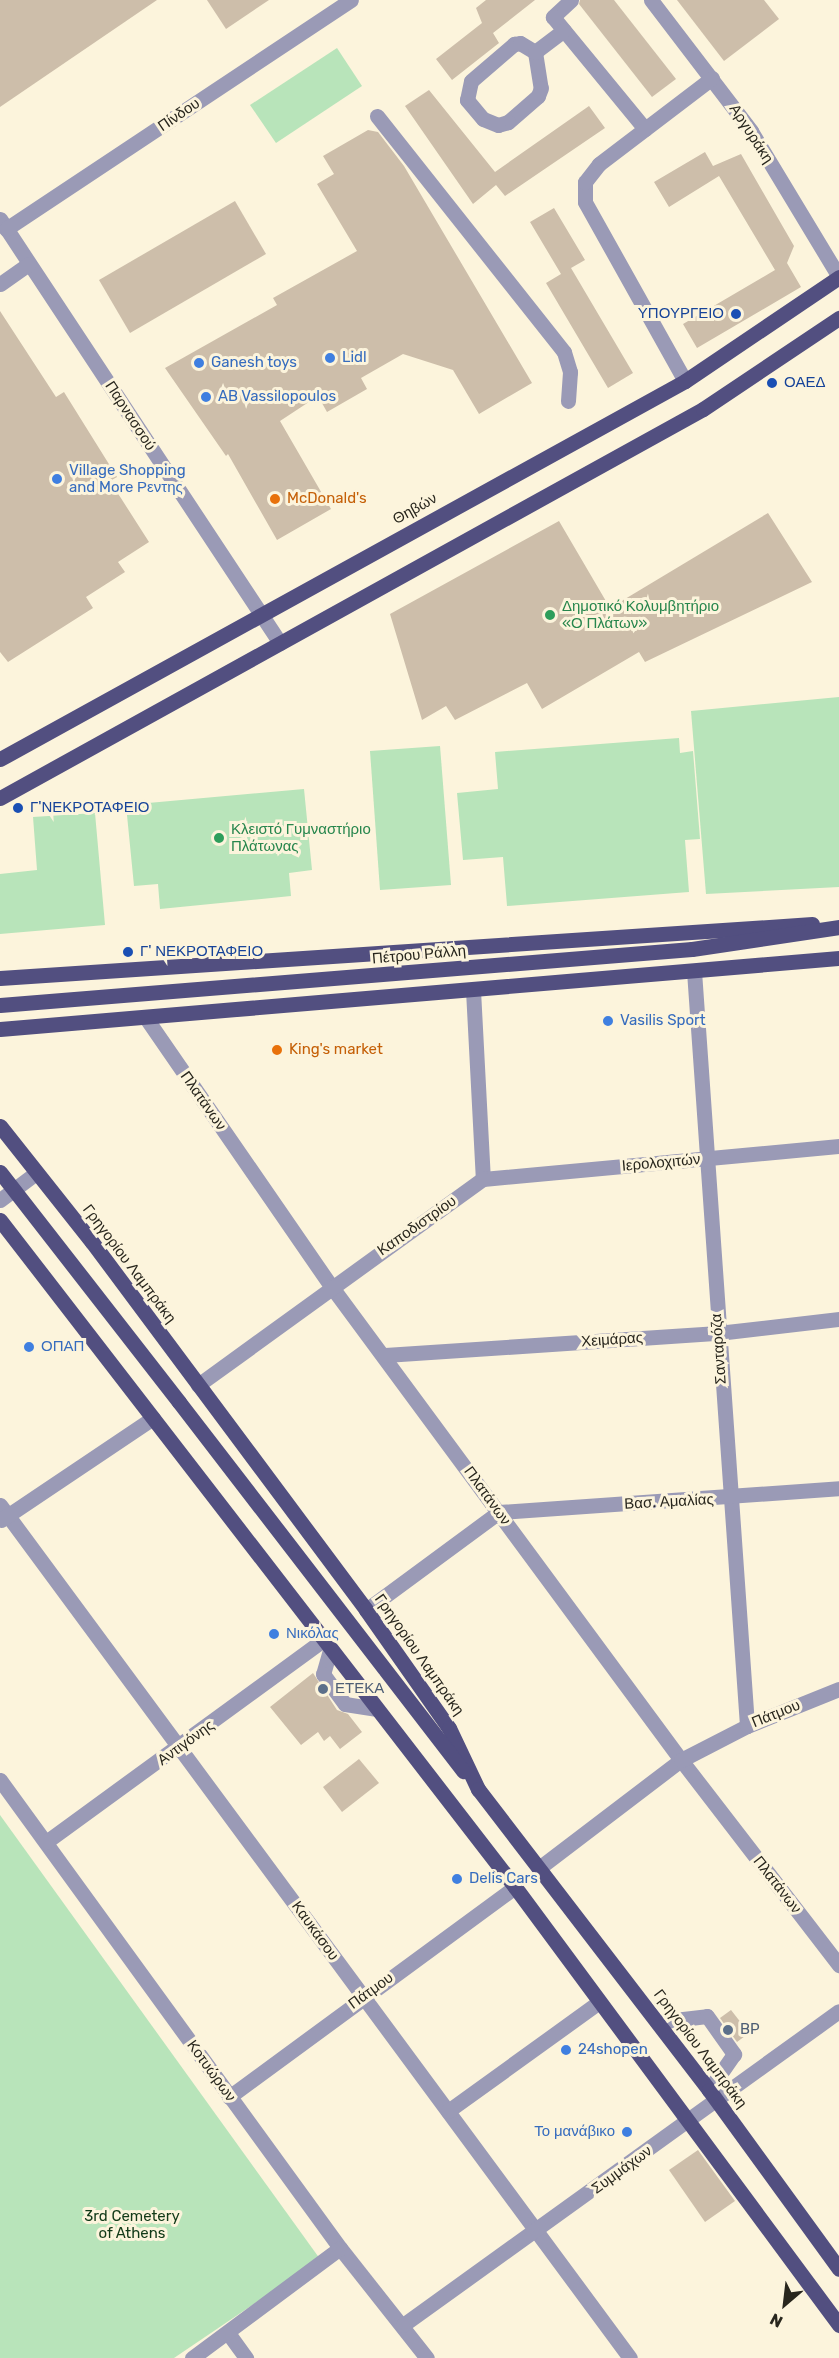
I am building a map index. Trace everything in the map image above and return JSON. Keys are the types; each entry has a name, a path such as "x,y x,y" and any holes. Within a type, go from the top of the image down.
{"main road":[{"name":"Θηβών","path":"0,759 685,381 839,277"},
{"path":"0,798 703,409 839,318"},
{"name":"Πέτρου Ράλλη","path":"0,978 839,922"},
{"name":"Πέτρου Ράλλη","path":"0,1005 692,950 839,927"},
{"path":"0,1029 839,958"},
{"name":"Γρηγορίου Λαμπράκη","path":"0,1126 366,1610 449,1728 478,1789 657,2022 839,2269"},
{"path":"0,1172 179,1402 374,1660 478,1789"},
{"path":"0,1220 514,1887 839,2325"}],"street":[{"name":"Πίνδου","path":"3,224 351,0"},
{"path":"571,0 553,16 645,129"},
{"name":"Αργυράκη","path":"651,0 751,131 839,277"},
{"path":"535,52 564,30"},
{"path":"514,44 526,45 535,52 541,88 538,96 508,122 498,125 483,119 467,100 471,81 514,44"},
{"path":"685,381 585,202 585,182 599,164 712,78"},
{"path":"377,116 564,352 570,372 568,401"},
{"name":"Παρνασσού","path":"3,224 280,644"},
{"path":"0,284 29,264"},
{"name":"Σανταρόζα","path":"694,971 729,1499 747,1726"},
{"path":"473,990 483,1179"},
{"name":"Πλατάνων","path":"146,1018 331,1286 385,1355 681,1760 839,1965"},
{"name":"Ιερολοχιτών","path":"483,1179 839,1146"},
{"path":"0,1200 36,1173"},
{"name":"Καποδιστρίου","path":"198,1385 331,1286 483,1179"},
{"name":"Χειμάρας","path":"385,1355 718,1332 839,1319"},
{"path":"3,1514 153,1418"},
{"name":"Βασ. Αμαλίας","path":"499,1512 729,1499 839,1488"},
{"path":"366,1610 499,1512"},
{"name":"Καυκάσου","path":"3,1514 180,1748 630,2358"},
{"path":"327,1645 323,1674 345,1704 376,1709"},
{"name":"Αντιγόνης","path":"46,1842 327,1645"},
{"name":"Πάτμου","path":"539,1868 681,1760 747,1726 839,1689"},
{"name":"Κοτυώρων","path":"0,1780 340,2248 403,2325 426,2358"},
{"name":"Πάτμου","path":"229,2097 514,1887"},
{"path":"448,2111 599,2001"},
{"name":"Συμμάχων","path":"403,2325 688,2122 712,2096 839,2011"},
{"path":"657,2022 707,2016 734,2054 712,2096"},
{"path":"192,2358 340,2248"},
{"path":"228,2333 246,2358"}],"green space":[{"path":"337,48 362,86 276,143 250,105"},
{"path":"839,697 839,887 706,894 691,711"},
{"path":"679,738 680,753 693,751 700,839 685,840 689,892 507,906 503,857 463,860 457,793 498,789 495,752"},
{"path":"440,746 451,885 380,890 370,751"},
{"name":"Κλειστό Γυμναστήριο Πλάτωνας","path":"304,789 312,870 289,873 291,896 160,909 158,884 134,886 126,805"},
{"path":"95,813 105,925 0,934 0,874 37,870 33,817"},
{"name":"3rd Cemetery of Athens","path":"0,1815 320,2259 174,2358 0,2358"}],"building":[{"path":"0,0 157,0 0,107"},
{"path":"207,0 269,0 226,29"},
{"path":"486,0 535,0 493,33 499,43 452,80 436,59 482,23 476,8"},
{"path":"580,0 614,0 676,79 652,97 579,4"},
{"path":"677,0 764,0 779,19 724,61"},
{"path":"429,90 495,172 589,106 605,128 505,196 496,185 473,204 405,106"},
{"path":"368,130 378,132 404,166 532,383 479,414 453,370 403,354 361,378 367,389 327,412 318,396 280,421 331,509 277,540 228,454 226,456 165,368 277,305 273,298 357,251 317,184 334,174 323,156"},
{"path":"705,152 713,166 741,154 794,246 787,263 801,287 697,348 683,324 775,270 719,176 669,207 654,182"},
{"path":"235,201 266,254 130,333 99,280"},
{"path":"554,208 585,260 571,268 633,373 608,388 546,283 561,274 530,222"},
{"name":"Village Shopping and More Ρεντης","path":"0,311 56,397 64,392 117,477 110,481 149,542 118,562 125,572 86,597 93,608 8,662 0,652"},
{"path":"768,513 812,582 645,662 639,652 542,709 527,683 455,720 446,706 422,720 390,614 559,521 610,608"},
{"path":"313,1673 337,1710 348,1714 362,1732 340,1749 330,1736 324,1741 318,1732 301,1745 270,1707"},
{"path":"359,1759 379,1783 342,1812 323,1787"},
{"path":"731,2010 749,2033 737,2042 720,2018"},
{"path":"698,2150 735,2201 705,2222 669,2170"}],"place":[{"name":"ΥΠΟΥΡΓΕΙΟ","path":"736,314"},
{"name":"Lidl","path":"330,358"},
{"name":"Ganesh toys","path":"199,363"},
{"name":"ΟΑΕΔ","path":"772,383"},
{"name":"AB Vassilopoulos","path":"206,397"},
{"name":"Village Shopping and More Ρεντης","path":"57,479"},
{"name":"McDonald's","path":"275,499"},
{"name":"Δημοτικό Κολυμβητήριο «Ο Πλάτων»","path":"550,615"},
{"name":"Γ'ΝΕΚΡΟΤΑΦΕΙΟ","path":"18,808"},
{"name":"Κλειστό Γυμναστήριο Πλάτωνας","path":"219,838"},
{"name":"Γ' ΝΕΚΡΟΤΑΦΕΙΟ","path":"128,952"},
{"name":"Vasilis Sport","path":"608,1021"},
{"name":"King's market","path":"277,1050"},
{"name":"ΟΠΑΠ","path":"29,1347"},
{"name":"Νικόλας","path":"274,1634"},
{"name":"ΕΤΕΚΑ","path":"323,1689"},
{"name":"Delis Cars","path":"457,1879"},
{"name":"BP","path":"728,2030"},
{"name":"24shopen","path":"566,2050"},
{"name":"Το μανάβικο","path":"627,2132"}]}
